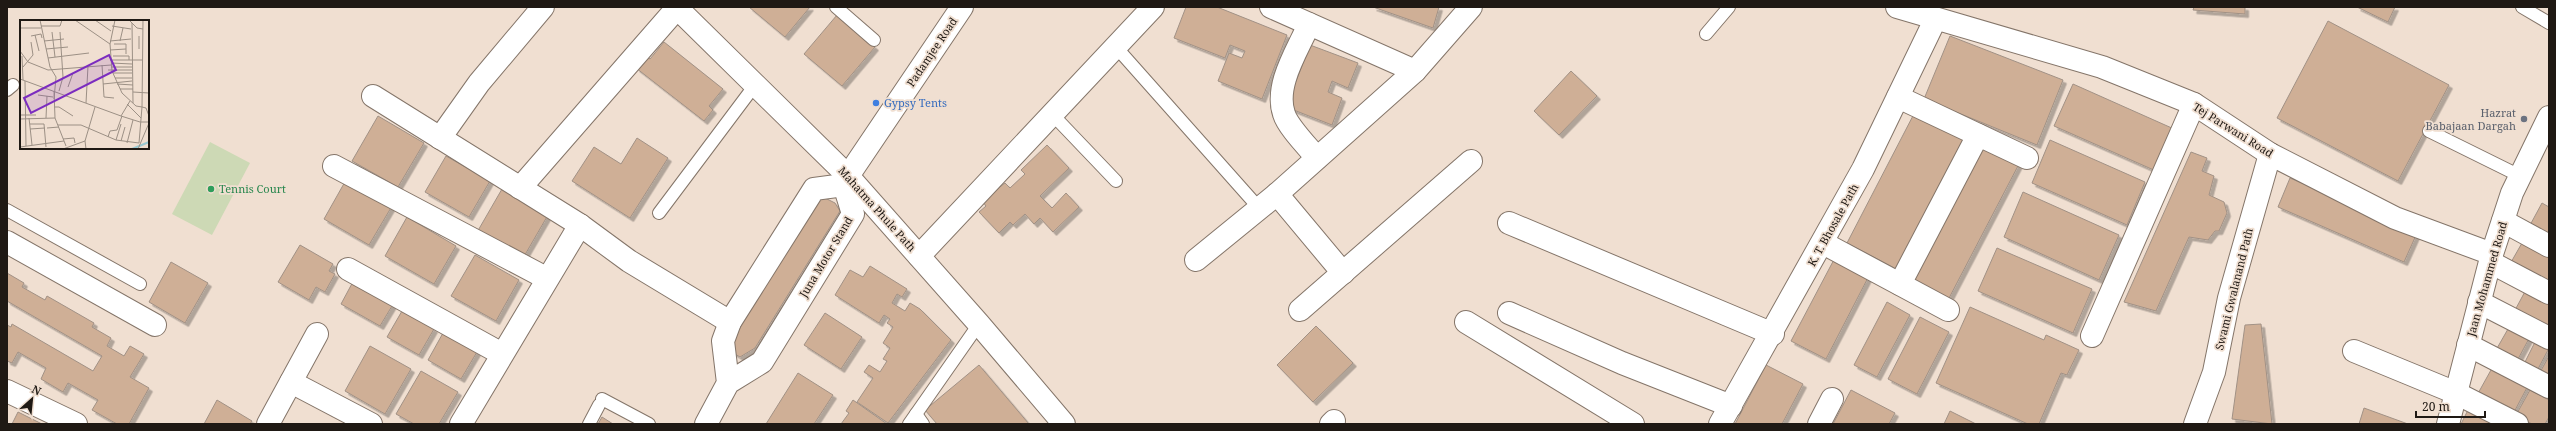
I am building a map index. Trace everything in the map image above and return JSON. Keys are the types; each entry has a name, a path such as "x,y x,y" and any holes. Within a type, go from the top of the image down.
{"street":[{"path":"440,138 479,83 543,7"},
{"name":"Padamjee Road","path":"846,181 962,7"},
{"path":"919,256 1153,7"},
{"path":"1271,7 1415,70"},
{"path":"1196,260 1277,194 1415,70 1471,7"},
{"name":"Tej Parwani Road","path":"1897,7 1935,20 2102,67 2194,104 2270,154 2395,218 2491,258 2549,293"},
{"path":"520,188 677,8"},
{"name":"Mahatma Phule Path","path":"677,8 755,85 919,256 1064,424"},
{"name":"K. T. Bhosale Path","path":"1726,415 1773,334 1863,169 1935,20"},
{"path":"1309,24 1284,82 1281,97 1284,115 1317,158"},
{"path":"373,96 580,225 630,261 730,322"},
{"path":"1898,97 2027,158"},
{"path":"2092,336 2194,104"},
{"name":"Jaan Mohammed Road","path":"2448,424 2479,302 2503,221 2520,176 2545,138 2549,117"},
{"path":"1900,284 1978,135"},
{"name":"Swami Gwalanand Path","path":"2195,424 2214,372 2229,298 2270,154"},
{"path":"1300,310 1471,161"},
{"path":"334,166 546,278"},
{"path":"706,424 728,383 723,341 730,322 814,189 846,181"},
{"name":"Juna Motor Stand","path":"728,383 762,362 853,214 846,181"},
{"path":"1277,194 1343,273"},
{"path":"2503,221 2549,246"},
{"path":"1509,223 1773,334"},
{"path":"461,424 546,278 580,225"},
{"path":"7,242 155,325"},
{"path":"1823,243 1948,310"},
{"path":"348,269 502,354"},
{"path":"2479,302 2549,338"},
{"path":"1509,313 1622,363 1726,415"},
{"path":"1466,322 1633,424"},
{"path":"268,424 317,334"},
{"path":"2468,345 2549,387"},
{"path":"2354,351 2456,393 2517,424"},
{"path":"291,382 371,424"},
{"path":"7,391 76,424"},
{"path":"1819,424 1832,399"}],"lane":[{"path":"836,7 874,40"},
{"path":"1706,34 1729,7"},
{"path":"2522,7 2549,23"},
{"path":"1116,46 1259,208"},
{"path":"659,213 755,85"},
{"path":"1052,114 1116,181"},
{"path":"2429,131 2520,176"},
{"path":"7,210 140,284"},
{"path":"923,424 913,419 979,324"},
{"path":"589,424 601,402 649,424"}],"green space":[{"name":"Tennis Court","path":"210,142 250,163 212,235 172,214"}],"building":[{"path":"749,7 810,7 785,37"},
{"path":"1186,7 1217,7 1287,35 1262,99 1218,81 1229,53 1242,58 1245,51 1230,45 1225,58 1174,38"},
{"path":"1373,7 1439,7 1433,28"},
{"path":"2194,7 2245,7 2245,14 2193,10"},
{"path":"2357,7 2395,7 2388,22"},
{"path":"837,15 875,47 842,86 804,54"},
{"path":"2328,21 2449,85 2398,181 2277,118"},
{"path":"1950,36 2063,80 2037,145 1924,99"},
{"path":"664,42 723,89 709,106 713,110 704,121 636,68 646,56 650,59"},
{"path":"1310,45 1358,63 1348,88 1332,81 1328,92 1342,98 1332,125 1286,107"},
{"path":"1571,71 1597,96 1559,135 1534,111"},
{"path":"2073,84 2174,129 2156,171 2054,126"},
{"path":"1916,110 1974,140 1904,273 1847,243"},
{"path":"378,116 424,143 398,187 352,161"},
{"path":"637,138 668,158 630,218 572,181 594,147 621,164"},
{"path":"2050,140 2145,182 2127,225 2032,183"},
{"path":"1977,142 2019,164 1947,302 1905,280"},
{"path":"1047,145 1069,168 1040,196 1052,208 1066,193 1079,207 1053,232 1040,218 1034,224 1025,214 1013,225 1010,222 999,233 979,212 986,206 982,201 1005,183 1010,188 1025,174 1021,170"},
{"path":"2191,152 2207,158 2202,171 2214,176 2209,195 2224,202 2227,213 2219,231 2215,231 2208,240 2189,237 2156,311 2124,302"},
{"path":"446,156 490,181 469,217 425,192"},
{"path":"2290,178 2417,233 2404,262 2278,207"},
{"path":"346,180 392,206 369,245 324,219"},
{"path":"502,189 548,215 522,260 476,234"},
{"path":"2023,192 2119,235 2099,280 2004,237"},
{"path":"819,195 835,203 840,211 755,348 740,357 730,351 733,330"},
{"path":"2542,203 2549,207 2549,239 2529,227"},
{"path":"407,217 456,246 434,284 385,256"},
{"path":"2526,236 2549,249 2549,285 2510,264"},
{"path":"300,245 333,264 329,271 335,274 325,292 316,287 309,300 278,282"},
{"path":"1997,248 2092,289 2073,333 1978,291"},
{"path":"1838,252 1872,270 1826,359 1791,341"},
{"path":"475,255 519,280 496,321 451,296"},
{"path":"171,262 208,283 185,323 149,302"},
{"path":"870,266 907,289 902,297 897,294 892,303 905,311 910,303 920,309 951,340 888,423 857,402 873,378 864,372 869,365 880,372 887,361 883,359 890,348 883,343 893,327 887,323 890,319 884,315 879,323 835,295 850,270 863,277"},
{"path":"7,273 24,283 22,287 45,300 47,296 94,323 92,327 111,338 107,346 124,356 130,346 144,354 130,377 149,388 129,424 117,424 92,410 98,400 68,383 63,392 41,379 46,368 18,352 12,363 7,361 7,325 11,327 12,324 93,371 102,356 7,301"},
{"path":"355,278 395,301 380,326 341,304"},
{"path":"2528,286 2549,297 2549,331 2514,312"},
{"path":"1887,302 1910,315 1877,377 1854,365"},
{"path":"1970,307 2044,340 2046,335 2079,350 2067,375 2061,373 2039,424 2028,424 1936,383"},
{"path":"402,311 434,329 419,355 387,337"},
{"path":"825,313 862,337 841,369 804,345"},
{"path":"1920,317 1949,332 1917,394 1888,379"},
{"path":"2512,322 2532,333 2517,361 2496,350"},
{"path":"2261,324 2272,424 2232,419 2245,325"},
{"path":"1316,326 1353,363 1313,402 1277,365"},
{"path":"443,333 477,352 461,379 428,360"},
{"path":"2538,336 2549,348 2538,369 2525,362"},
{"path":"370,346 411,369 385,414 345,391"},
{"path":"2549,356 2549,382 2538,376"},
{"path":"2496,361 2531,380 2512,416 2476,397"},
{"path":"979,365 1029,424 937,424 925,410"},
{"path":"1766,365 1803,384 1782,424 1735,424"},
{"path":"421,371 458,392 439,424 414,424 396,414"},
{"path":"798,373 833,395 814,424 766,424"},
{"path":"1851,390 1895,413 1889,424 1833,424"},
{"path":"2530,390 2549,400 2549,417 2545,424 2532,424 2516,415"},
{"path":"217,400 252,421 250,424 204,424"},
{"path":"853,400 887,424 841,424 849,413 846,411"},
{"path":"2471,404 2507,424 2461,424"},
{"path":"2364,408 2408,424 2359,424"},
{"path":"1950,411 1976,424 1944,424"},
{"path":"18,412 42,424 12,424"},
{"path":"602,417 613,424 598,424"}],"place":[{"name":"Gypsy Tents","path":"876,103"},
{"name":"Hazrat Babajaan Dargah","path":"2524,119"},
{"name":"Tennis Court","path":"211,189"}]}
